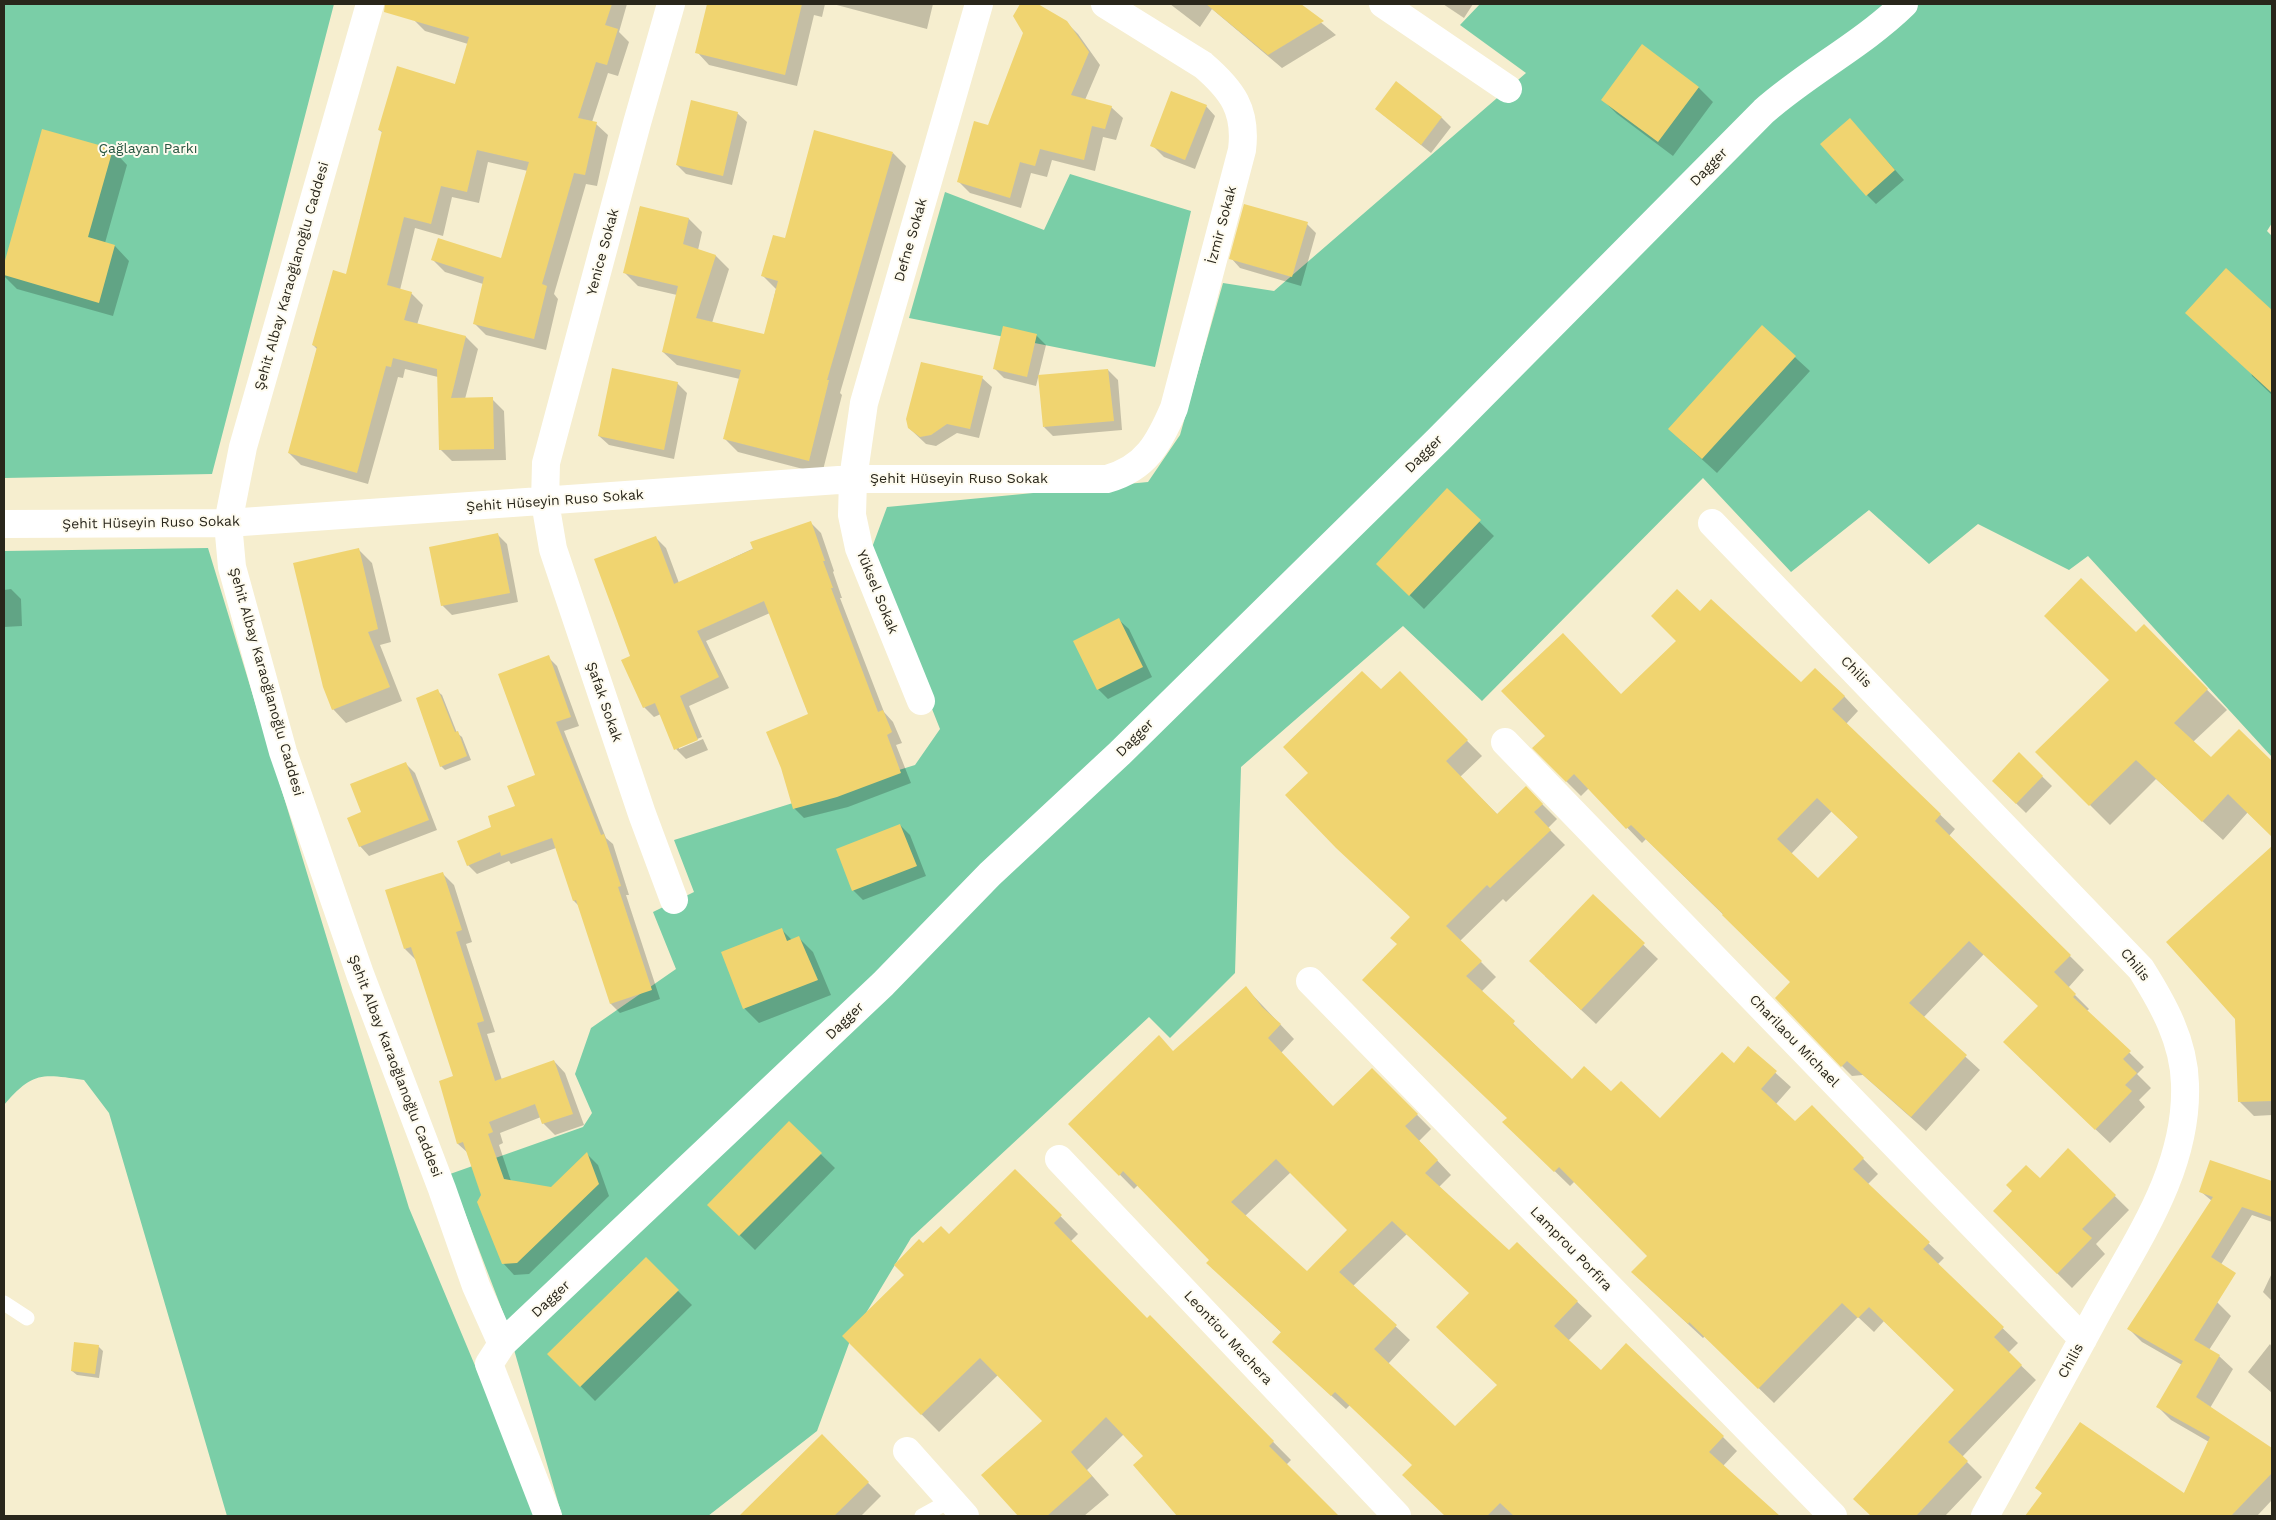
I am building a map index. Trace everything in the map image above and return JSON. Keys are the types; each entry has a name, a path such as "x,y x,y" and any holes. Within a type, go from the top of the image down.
{"street":[{"name":"Şehit Albay Karaoğlanoğlu Caddesi","path":"370,4 243,447 228,523 232,566 283,752 360,974 442,1189 476,1286 502,1344"},
{"name":"Yenice Sokak","path":"545,502 546,463 637,123 671,4"},
{"name":"Defne Sokak","path":"853,479 864,404 979,4"},
{"name":"İzmir Sokak","path":"1106,4 1203,65 1217,77 1230,92 1240,111 1245,129 1242,150 1174,408 1164,431 1148,455 1123,474 1107,479"},
{"path":"1383,4 1508,89"},
{"name":"Dagger","path":"548,1516 488,1364 502,1344 743,1119 883,984 990,874 1120,753 1529,350 1764,111 1790,88 1865,36 1904,4"},
{"name":"Şehit Hüseyin Ruso Sokak","path":"4,524 228,523 853,479 1107,479"},
{"name":"Yüksel Sokak","path":"853,479 852,514 859,548 921,701"},
{"name":"Şafak Sokak","path":"545,502 553,549 642,814 674,900"},
{"name":"Chilis","path":"1712,523 2141,969 2168,1014 2177,1040 2185,1083 2184,1109 2175,1157 2166,1183 2142,1236 1985,1516"},
{"name":"Charilaou Michael","path":"1505,742 2083,1339"},
{"name":"Lamprou Porfira","path":"1310,981 1833,1516"},
{"name":"Leontiou Machera","path":"1059,1159 1397,1516"},
{"path":"907,1451 958,1508"}],"lane":[{"path":"4,1303 27,1318"},
{"path":"922,1516 958,1508"}],"green space":[{"name":"Çağlayan Parkı","path":"4,4 334,4 212,474 4,478"},
{"path":"1480,4 2272,4 2272,223 2267,231 2272,236 2272,757 2088,556 2069,570 1978,524 1929,564 1869,510 1791,572 1703,478 1482,701 1403,626 1241,767 1235,973 1170,1038 1149,1017 911,1238 851,1338 817,1431 708,1516 562,1516 504,1315 450,1174 583,1127 592,1113 575,1074 591,1028 676,969 653,912 694,892 674,840 915,765 940,729 870,553 887,507 1148,482 1180,435 1223,283 1274,291 1526,73 1460,25"},
{"path":"1070,174 1191,211 1155,367 909,318 945,192 1044,230"},
{"path":"208,548 409,1208 520,1473 534,1516 227,1516 109,1113 84,1080 48,1076 31,1081 23,1086 4,1105 4,551"}],"building":[{"path":"385,4 612,4 605,25 618,29 607,65 596,62 578,118 597,122 585,175 574,173 542,284 547,286 534,339 473,324 484,277 431,260 438,238 501,258 529,162 477,150 467,192 441,186 431,224 404,217 387,285 412,292 404,320 466,336 451,398 493,397 494,449 439,450 437,369 393,358 391,367 386,366 357,473 288,453 317,347 312,345 333,270 346,274 382,131 378,130 397,66 455,84 469,37 384,12"},
{"path":"707,4 802,4 785,75 695,53"},
{"path":"1020,4 1038,4 1067,21 1089,52 1071,95 1112,106 1105,129 1092,126 1084,160 1040,149 1035,166 1020,162 1010,198 957,182 974,121 988,125 1023,33 1013,16"},
{"path":"1206,4 1301,4 1324,21 1268,55"},
{"path":"1642,44 1699,87 1658,142 1601,100"},
{"path":"1396,81 1442,117 1421,145 1375,109"},
{"path":"1171,91 1207,105 1185,160 1150,146"},
{"path":"691,100 738,112 723,176 676,165"},
{"path":"1850,118 1895,170 1866,196 1820,144"},
{"path":"42,129 113,149 88,237 115,245 99,303 4,275 4,264"},
{"path":"814,130 893,152 827,380 829,380 809,461 723,439 741,370 662,352 678,286 623,273 640,206 689,218 683,244 716,255 696,318 764,334 778,281 761,276 773,235 785,238"},
{"path":"1244,204 1308,222 1292,277 1229,259"},
{"path":"2226,268 2272,310 2272,393 2185,313"},
{"path":"1762,325 1796,356 1702,459 1668,429"},
{"path":"1003,326 1037,334 1027,377 993,369"},
{"path":"921,362 983,376 970,429 947,424 931,435 920,437 908,428 906,419"},
{"path":"612,368 678,382 664,450 598,436"},
{"path":"1108,369 1114,421 1043,427 1038,375"},
{"path":"1447,488 1481,520 1409,596 1376,564"},
{"path":"811,521 833,588 831,588 878,712 883,710 892,732 887,735 901,773 837,797 793,809 781,768 766,732 808,714 764,601 697,631 719,677 680,696 698,740 674,750 655,703 643,708 621,660 630,656 594,559 656,536 674,584 753,549 750,542"},
{"path":"498,533 510,593 441,606 429,547"},
{"path":"359,548 378,629 368,632 390,687 332,710 323,687 293,563"},
{"path":"2081,578 2136,632 2144,624 2208,689 2174,723 2211,757 2239,729 2272,761 2272,837 2228,794 2202,822 2136,760 2089,806 2035,752 2109,680 2044,616"},
{"path":"1677,589 1700,611 1711,599 1801,682 1815,668 1845,696 1832,709 1941,814 1935,821 2071,955 2054,972 2076,994 2073,997 2131,1051 2123,1059 2137,1073 2125,1085 2132,1091 2095,1130 2003,1042 2038,1006 1969,941 1909,1003 1967,1055 1911,1117 1847,1061 1841,1067 1775,998 1790,982 1723,914 1631,825 1626,829 1574,774 1566,782 1532,748 1545,736 1501,691 1563,633 1621,694 1676,641 1651,616","holes":["1817,798 1858,837 1818,878 1777,839"]},
{"path":"1119,618 1143,667 1097,690 1073,641"},
{"path":"549,655 571,717 556,722 601,835 604,834 621,886 618,887 652,990 610,1004 576,900 573,901 552,838 501,856 500,852 467,866 457,841 491,827 488,816 515,806 507,786 535,775 498,674"},
{"path":"1362,671 1381,689 1400,671 1468,740 1446,761 1497,814 1526,786 1543,804 1534,812 1551,830 1490,888 1487,885 1446,926 1482,961 1466,976 1515,1021 1513,1024 1572,1079 1584,1066 1611,1091 1621,1081 1660,1118 1722,1052 1734,1063 1748,1046 1777,1071 1761,1089 1795,1121 1812,1105 1864,1158 1853,1169 1930,1242 1923,1249 2004,1327 1994,1337 2022,1365 1948,1442 1968,1461 1916,1516 1871,1516 1853,1499 1954,1390 1869,1307 1858,1318 1842,1303 1758,1389 1689,1322 1688,1324 1631,1272 1647,1256 1559,1167 1554,1172 1502,1122 1507,1118 1362,980 1397,944 1390,938 1410,917 1336,848 1285,795 1308,773 1283,747"},
{"path":"438,689 455,732 458,731 467,756 440,767 416,698"},
{"path":"2019,752 2043,776 2016,804 1992,781"},
{"path":"406,762 429,820 359,847 347,818 361,812 350,784"},
{"path":"900,824 917,866 852,891 836,849"},
{"path":"2272,846 2272,1101 2238,1102 2235,1019 2166,942"},
{"path":"443,872 462,930 456,932 484,1021 477,1023 495,1081 554,1060 573,1114 542,1124 535,1104 489,1122 493,1132 488,1134 504,1179 551,1187 587,1152 599,1184 517,1263 502,1264 477,1202 481,1195 463,1142 457,1144 439,1081 453,1076 411,947 404,949 385,890"},
{"path":"1593,894 1645,943 1581,1010 1529,961"},
{"path":"782,928 787,941 799,936 818,980 743,1009 721,952"},
{"path":"1246,986 1262,1007 1281,1024 1268,1038 1333,1106 1372,1068 1418,1114 1405,1126 1438,1160 1425,1173 1509,1250 1517,1242 1578,1301 1554,1326 1601,1370 1626,1343 1724,1436 1709,1452 1780,1516 1514,1516 1500,1503 1487,1516 1445,1516 1402,1475 1412,1465 1335,1392 1331,1396 1272,1342 1281,1332 1206,1263 1209,1260 1123,1171 1119,1176 1068,1124 1159,1035 1173,1051","holes":["1276,1159 1347,1230 1307,1271 1231,1202","1392,1221 1469,1293 1436,1327 1497,1385 1455,1426 1374,1349 1397,1325 1339,1272"]},
{"path":"789,1121 822,1153 739,1236 707,1205"},
{"path":"2068,1148 2116,1195 2082,1229 2092,1238 2057,1274 1993,1211 2012,1191 2006,1185 2026,1165 2040,1178"},
{"path":"2210,1160 2272,1181 2272,1217 2242,1207 2211,1257 2236,1273 2194,1340 2220,1355 2196,1397 2272,1448 2272,1473 2231,1516 2025,1516 2042,1493 2035,1488 2080,1422 2184,1493 2210,1437 2156,1407 2183,1361 2127,1329 2213,1197 2199,1192"},
{"path":"1015,1169 1062,1215 1054,1223 1147,1318 1150,1315 1274,1441 1269,1446 1339,1516 1177,1516 1133,1465 1143,1456 1106,1417 1071,1452 1092,1476 1047,1516 1018,1516 981,1475 1042,1421 980,1358 921,1415 842,1336 904,1275 894,1265 919,1239 923,1243 941,1226 949,1234"},
{"path":"646,1257 679,1290 580,1387 547,1354"},
{"path":"74,1342 99,1345 95,1374 71,1371"},
{"path":"822,1434 869,1482 834,1516 739,1516"}]}
